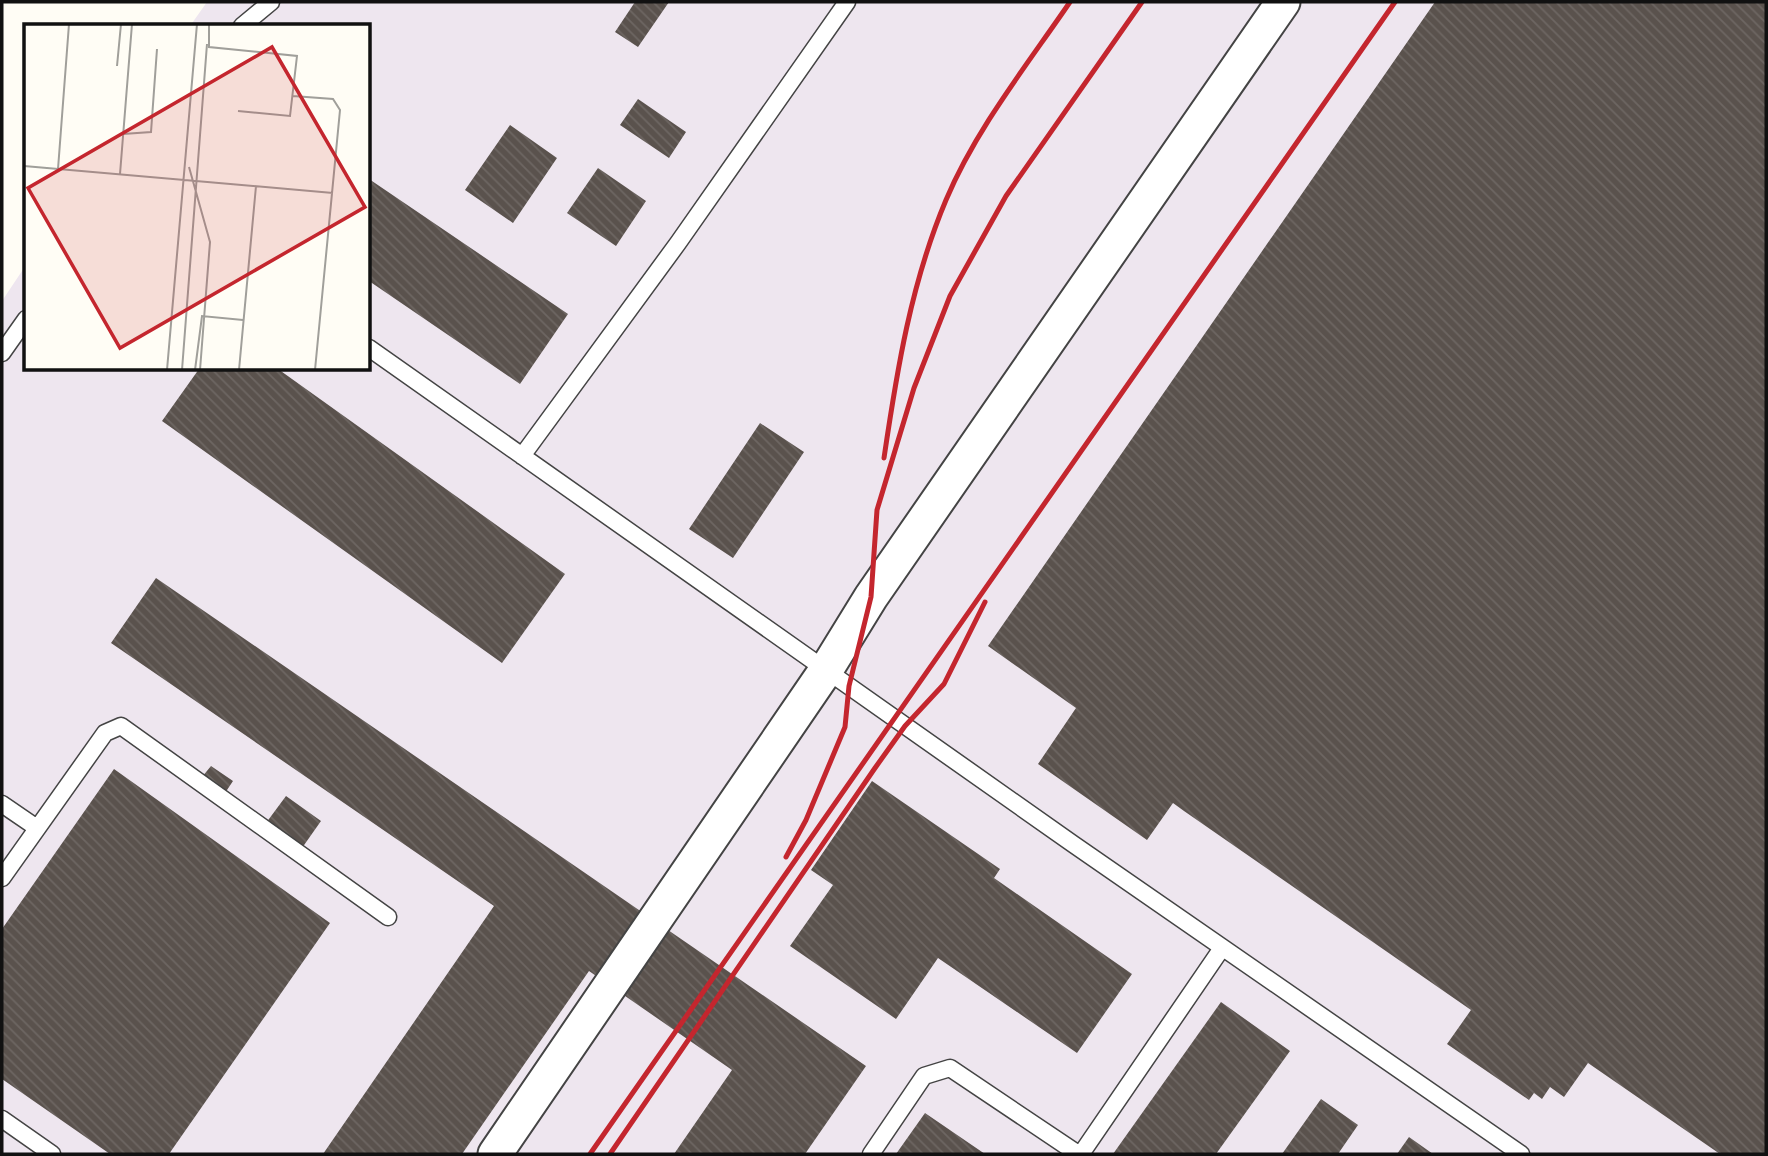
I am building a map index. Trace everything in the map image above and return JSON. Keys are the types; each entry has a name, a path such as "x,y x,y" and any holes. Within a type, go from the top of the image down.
{"street":[{"path":"495,1154 826,670 887,575 1283,2"}],"lane":[{"path":"244,24 271,2"},
{"path":"522,456 678,243 847,2"},
{"path":"2,353 24,322"},
{"path":"371,349 1222,948 1521,1154"},
{"path":"2,878 105,733 121,726 388,916"},
{"path":"2,804 37,828"},
{"path":"871,1154 924,1076 950,1068 1080,1154 1222,948"},
{"path":"2,1119 52,1154"}],"shaded area":[{"path":"207,2 1766,2 1766,1154 2,1154 2,301 24,268 24,371 371,371 371,24 191,24"}],"building":[{"path":"635,2 669,2 638,47 615,32"},
{"path":"1435,2 1766,2 1766,1154 1720,1154 1588,1063 1564,1097 1550,1087 1542,1099 1534,1093 1529,1100 1447,1044 1471,1010 1173,803 1147,840 1038,764 1076,708 988,646"},
{"path":"638,99 686,132 669,158 620,125"},
{"path":"510,125 557,158 513,223 465,190"},
{"path":"598,168 646,201 616,246 567,213"},
{"path":"371,180 568,314 520,384 371,282"},
{"path":"198,371 281,371 565,574 502,663 162,421"},
{"path":"760,423 804,452 733,558 689,529"},
{"path":"156,578 866,1066 805,1154 674,1154 732,1070 589,971 462,1154 323,1154 494,906 111,643"},
{"path":"211,766 233,781 225,793 202,777"},
{"path":"114,769 330,923 169,1154 110,1154 2,1079 2,929"},
{"path":"872,781 1000,869 994,878 1132,974 1077,1053 938,958 896,1019 790,946 833,885 811,870"},
{"path":"286,796 321,821 302,848 266,823"},
{"path":"1221,1002 1290,1051 1216,1154 1113,1154"},
{"path":"1321,1099 1358,1125 1338,1154 1282,1154"},
{"path":"925,1113 985,1154 896,1154"},
{"path":"1409,1137 1433,1154 1397,1154"}],"railway":[{"path":"884,458 914,295 946,200 987,123 1070,2"},
{"path":"786,857 806,820 845,727 849,686 871,597 877,510 914,388 950,296 1006,196 1142,2"},
{"path":"590,1154 1395,2"},
{"path":"610,1154 875,768 905,726 944,684 985,602"}]}
